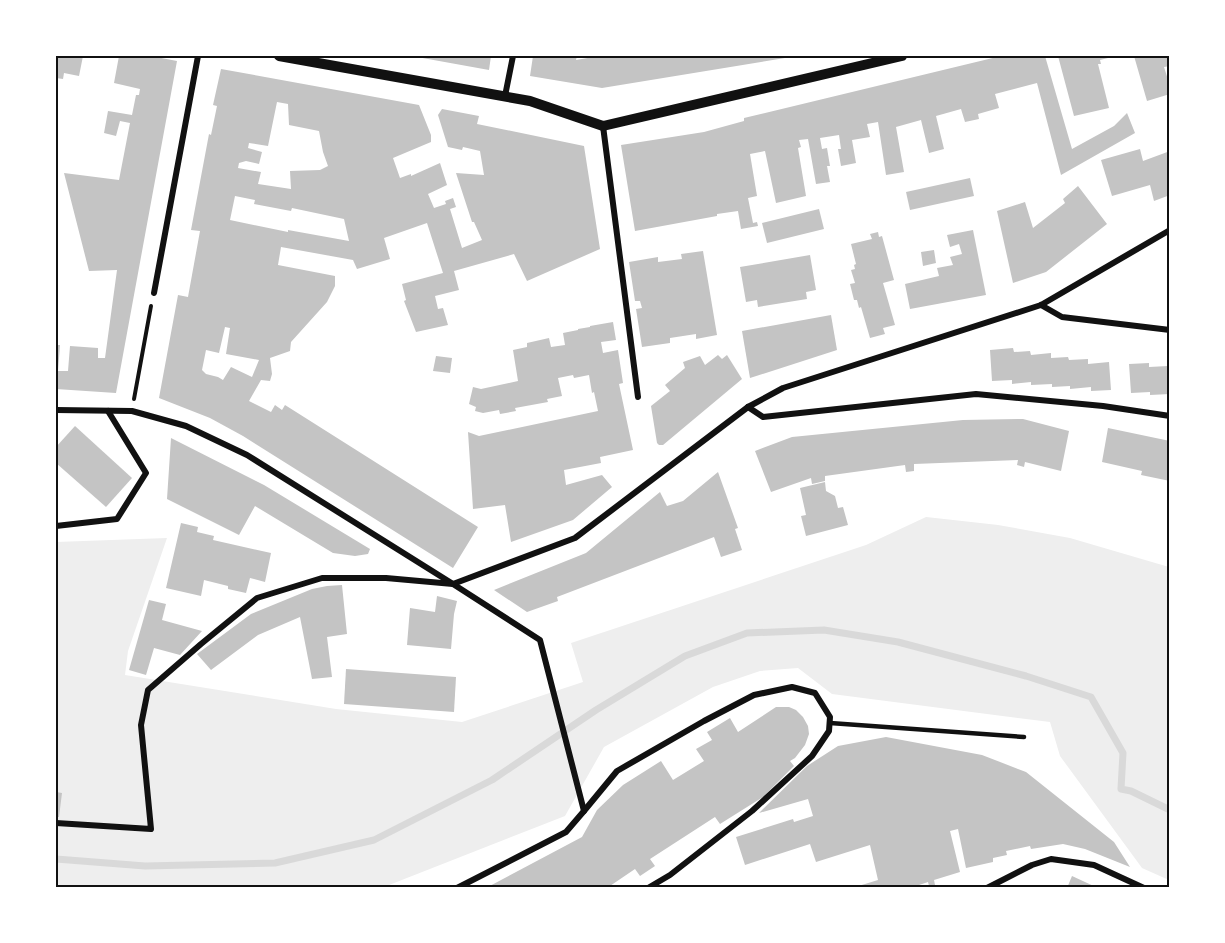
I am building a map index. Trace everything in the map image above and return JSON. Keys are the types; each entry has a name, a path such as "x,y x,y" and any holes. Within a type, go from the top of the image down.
{"street":[{"path":"154,293 198,56"},
{"path":"279,56 530,101 603,126 902,56"},
{"path":"506,96 513,56"},
{"path":"603,126 638,397"},
{"path":"56,823 151,829 141,725 148,690 256,598 322,578 386,578 453,584 575,538 748,406 783,388 1041,304 1170,230"},
{"path":"1041,304 1062,317 1170,330"},
{"path":"748,406 763,417 976,394 1103,406 1170,416"},
{"path":"56,410 132,411 186,426 247,455 540,640 584,811"},
{"path":"56,526 117,519 146,473 108,411"},
{"path":"457,888 566,832 617,771 704,721 754,695 792,687 815,693 830,717 830,723 829,731 812,756 752,811 670,875 648,888"},
{"path":"987,888 1032,864 1052,859 1094,865 1144,888"}],"lane":[{"path":"830,723 1024,737"}],"path":[{"path":"132,411 154,293"}],"shaded area":[{"path":"926,517 998,525 1070,538 1169,567 1169,880 1142,868 1060,756 1050,722 832,694 798,668 760,671 713,687 604,747 565,816 384,887 56,887 56,542 167,538 128,651 125,675 336,709 462,722 583,682 571,643 866,545"}],"building":[{"path":"56,56 83,56 79,76 64,73 63,79 56,78"},
{"path":"119,56 151,56 177,61 116,393 56,389 56,345 60,345 58,371 68,371 70,346 98,348 98,358 105,358 117,270 89,271 64,173 119,180 130,123 120,121 116,136 104,133 108,111 132,115 136,95 139,95 140,89 114,83"},
{"path":"417,56 491,56 489,70"},
{"path":"533,56 577,56 576,60 599,56 791,57 602,88 530,76"},
{"path":"1001,56 1045,56 1072,149 1114,126 1127,113 1135,133 1061,175 1037,83 995,94 999,108 978,114 979,119 965,122 961,109 936,116 944,149 929,153 921,120 896,127 904,172 886,175 878,122 867,124 870,137 852,140 856,163 841,166 838,149 841,149 839,135 820,138 822,149 827,148 830,182 816,184 808,139 799,140 801,147 798,148 806,196 776,203 765,151 750,154 757,196 748,198 753,223 757,222 758,226 741,229 738,211 635,231 621,145 704,132 744,121 744,118"},
{"path":"1058,56 1116,56 1100,60 1101,64 1098,64 1109,108 1074,116"},
{"path":"1134,56 1170,56 1170,66 1164,67 1170,94 1147,101"},
{"path":"221,69 419,105 431,135 431,142 393,158 400,178 411,174 411,176 440,163 447,185 428,194 434,208 446,204 445,201 453,198 456,207 450,209 462,248 482,240 472,222 456,173 484,175 480,151 463,147 462,150 448,147 438,115 442,109 479,116 477,124 584,146 600,249 527,281 514,254 454,271 459,290 435,296 438,309 443,308 448,325 416,332 404,301 406,300 402,284 443,273 427,223 384,238 390,259 357,269 353,260 281,247 278,265 335,276 335,286 327,302 291,342 290,351 270,358 272,374 270,381 261,380 249,401 271,412 275,405 282,410 285,405 478,527 453,568 243,436 210,418 159,398 178,295 188,297 200,231 191,230 209,134 211,135 217,106 213,105","holes":["277,102 288,104 289,125 319,131 328,166 320,170 290,171 291,189 258,184 261,172 238,168 239,163 246,161 259,164 262,152 248,148 249,143 268,146","235,196 255,200 254,204 291,211 292,208 344,219 349,241 230,220","225,327 230,328 226,354 259,360 252,377 231,367 223,380 206,374 202,370 206,350 219,353"]},
{"path":"1140,149 1143,161 1170,151 1170,195 1154,201 1150,185 1112,196 1101,160"},
{"path":"970,178 974,196 910,210 906,192"},
{"path":"1078,186 1107,224 1046,272 1013,283 997,211 1025,202 1033,228 1065,203 1063,199"},
{"path":"819,209 824,229 767,243 762,223"},
{"path":"973,230 986,295 910,309 905,284 939,276 937,268 953,265 950,257 962,254 959,244 950,247 947,235"},
{"path":"878,232 879,237 882,236 894,280 883,283 895,325 883,328 885,334 870,338 861,307 859,308 857,300 854,300 850,284 855,283 851,270 855,269 856,264 851,244 872,239 870,234"},
{"path":"934,250 936,263 923,266 921,252"},
{"path":"703,251 717,335 696,339 696,334 670,338 670,343 642,347 636,309 642,308 640,301 635,301 629,262 658,257 658,262 682,259 681,254"},
{"path":"810,255 816,290 806,292 807,299 758,307 757,300 746,302 740,267"},
{"path":"831,315 837,350 750,378 742,331"},
{"path":"613,322 616,340 601,342 603,353 618,350 623,383 619,384 633,450 600,457 601,463 564,470 566,485 602,475 612,487 573,520 511,542 505,505 473,509 468,432 479,436 598,411 594,392 592,393 589,375 558,378 562,396 547,399 548,402 515,408 516,411 500,414 499,410 483,413 475,411 476,407 469,404 473,387 481,389 518,381 513,350 527,347 527,343 549,338 551,347 565,345 563,333"},
{"path":"1013,348 1014,352 1030,351 1031,355 1051,353 1051,358 1088,359 1088,364 1109,362 1111,390 1091,391 1091,387 1070,389 1070,386 1052,387 1052,384 1031,385 1031,382 1012,384 1012,380 992,381 990,350"},
{"path":"718,355 722,359 727,355 742,379 663,445 659,445 651,406 670,391 665,385 685,368 683,362 700,356 705,365"},
{"path":"436,356 452,358 450,373 433,371"},
{"path":"1149,363 1149,367 1168,366 1170,394 1131,393 1129,364"},
{"path":"1023,419 1069,431 1061,471 1025,462 1024,467 1017,465 1018,460 914,464 914,471 906,472 905,465 825,476 825,481 812,484 811,478 771,492 755,451 792,437 963,420"},
{"path":"75,426 132,478 106,507 56,463 56,447"},
{"path":"1108,428 1170,441 1170,481 1141,475 1142,471 1102,462"},
{"path":"171,438 264,485 370,549 368,554 355,556 333,553 255,506 239,535 167,499"},
{"path":"718,472 738,528 735,529 742,550 721,557 714,537 557,597 558,601 527,612 494,590 586,553 660,492 667,506 683,501"},
{"path":"825,482 826,491 835,496 838,508 843,507 848,525 806,536 801,516 806,515 800,488"},
{"path":"181,523 198,527 197,532 214,536 213,540 271,553 265,582 250,578 246,593 204,580 201,596 166,588"},
{"path":"342,585 347,634 327,637 332,677 312,679 300,617 258,635 211,670 197,654 251,614 312,589"},
{"path":"437,596 457,601 451,649 407,645 410,608 435,612"},
{"path":"149,600 166,604 162,620 202,631 180,655 154,648 146,675 129,670"},
{"path":"346,669 456,677 454,712 344,704"},
{"path":"776,707 789,707 796,710 808,726 809,734 805,745 790,761 794,766 763,797 720,824 715,817 650,859 655,866 640,876 635,869 607,888 486,888 582,837 597,810 623,785 661,761 673,780 704,761 696,749 712,740 707,732 730,718 738,732"},
{"path":"886,737 982,755 1026,772 1114,842 1130,867 1085,849 1063,844 1031,849 1030,846 1006,851 1007,855 993,858 993,862 966,868 958,829 950,831 960,872 934,880 935,885 929,886 928,882 910,888 852,888 878,880 870,845 816,862 810,844 745,865 736,837 793,819 794,822 813,816 808,799 759,813 807,766 838,746"},
{"path":"56,792 62,793 59,817 56,817"},
{"path":"1072,876 1098,888 1067,888"}],"waterway":[{"path":"56,859 145,866 275,863 374,840 492,780 596,710 685,656 747,633 824,630 898,642 1026,676 1091,697 1123,753 1121,789 1131,791 1170,810"}]}
